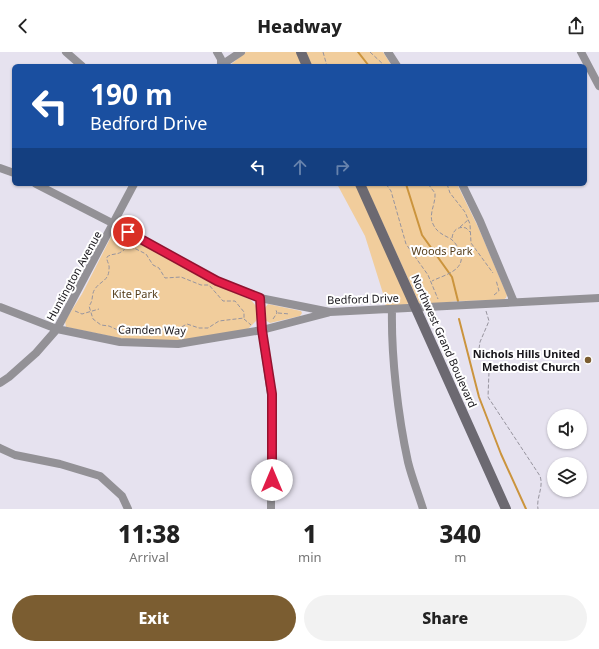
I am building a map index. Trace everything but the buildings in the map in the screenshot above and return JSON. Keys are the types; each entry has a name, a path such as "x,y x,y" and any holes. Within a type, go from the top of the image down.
{"street":[{"path":"66,52 80,64"},
{"path":"217,52 221,59 220,64"},
{"path":"223,64 241,52"},
{"path":"301,52 306,64"},
{"path":"388,52 396,64"},
{"path":"581,52 598,83"},
{"path":"0,168 12,172"},
{"name":"Bedford Drive","path":"40,186 114,224 210,278 270,301 330,312 599,298"},
{"name":"Huntington Avenue","path":"0,383 36,353 57,329 133,186"},
{"name":"Northwest Grand Boulevard","path":"361,186 506,509"},
{"path":"463,186 480,221 514,302"},
{"path":"260,298 272,394 272,509"},
{"name":"Camden Way","path":"0,307 57,329 120,342 178,344 264,330 330,312"},
{"path":"392,309 394,364 408,462 423,509"},
{"path":"0,448 15,455 60,464 100,476 122,496 128,509"}],"path":[{"path":"323,52 326,64"},
{"path":"370,52 383,64"},
{"path":"387,186 391,191 406,244 432,281 439,306"},
{"path":"430,186 435,193 431,213 432,224 441,234 452,240 458,247 461,257 461,265 456,270 432,281"},
{"path":"448,186 450,193 462,207 468,219 474,248 494,273"},
{"path":"452,240 454,231 468,219"},
{"path":"458,228 466,228 470,233"},
{"path":"130,246 146,254 153,265 159,268 166,278 181,277 191,282 209,285 223,301 235,301 244,312 244,318 219,321 208,328 199,328 188,324 173,332 167,332 159,328 148,332 131,327 117,331 110,326 101,325 93,319 91,312 89,306 93,300 95,288 105,282 110,270 107,256 111,254 118,254 126,247 130,246"},
{"path":"492,296 497,294 499,291 496,281"},
{"path":"270,301 277,313"},
{"path":"70,306 72,310 82,314 99,309"},
{"path":"485,310 488,313 490,320 480,342 480,349 489,372 488,397 540,476 542,486 538,509"},
{"path":"264,330 277,313"},
{"path":"277,313 291,314 298,321"}],"green space":[{"path":"246,52 296,52 302,64 231,64"},
{"path":"306,52 383,52 391,64 311,64"},
{"name":"Woods Park","path":"338,186 357,186 409,301 407,305 385,306 386,303 365,236"},
{"name":"Woods Park","path":"366,186 458,186 479,229 507,295 503,300 458,301 423,305 419,303"},
{"name":"Kite Park","path":"114,231 120,231 217,285 251,300 256,306 258,314 256,321 248,329 196,340 152,342 129,340 66,327 65,321 82,294"},
{"path":"268,304 301,311 302,313 300,316 270,323 265,320 264,309"}],"waterway":[{"path":"358,52 367,64"},
{"path":"407,186 422,235 452,277 458,301"},
{"path":"459,319 479,397 501,454 526,509"}],"place":[{"name":"Nichols Hills United Methodist Church","path":"588,360"}],"route":[{"path":"128,232 183,264 217,281 260,298 262,330 272,394 272,480"}]}
